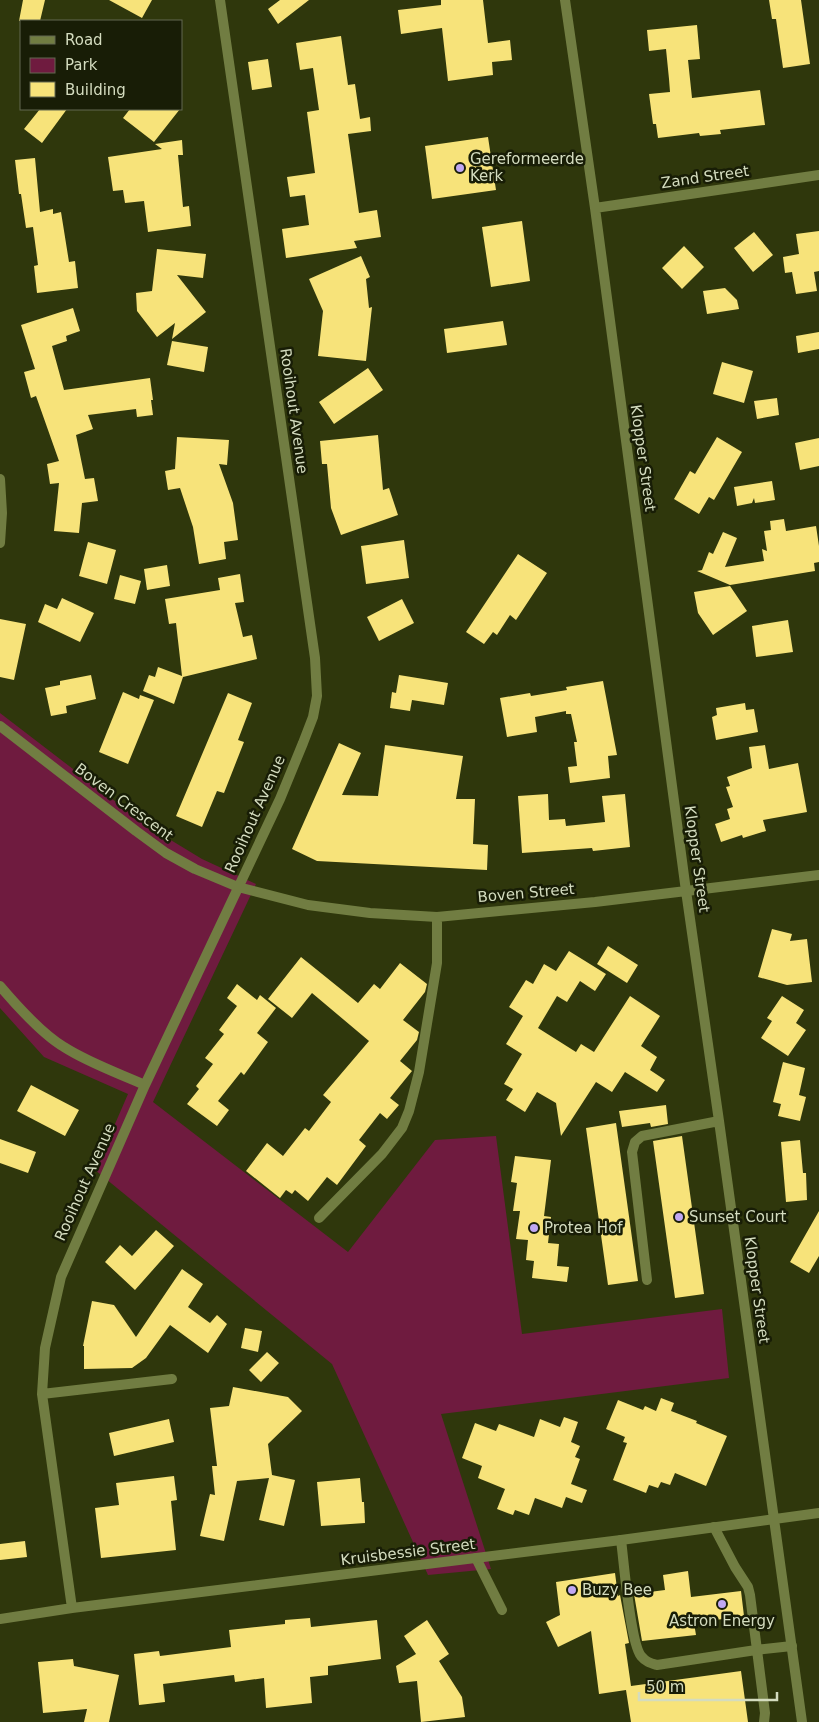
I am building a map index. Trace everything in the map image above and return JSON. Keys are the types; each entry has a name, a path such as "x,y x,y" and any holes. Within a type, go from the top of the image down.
{"street":[{"name":"Rooihout Avenue","path":"72,1608 42,1394 45,1348 61,1277 145,1084 280,799 313,717 317,696 315,658 220,0"},
{"name":"Klopper Street","path":"565,0 802,1722"},
{"name":"Zand Street","path":"595,208 819,175"},
{"path":"0,479 2,513 0,543"},
{"name":"Boven Crescent","path":"0,726 136,832 195,869 238,887"},
{"name":"Boven Street","path":"238,887 308,905 370,913 436,917 595,902 819,875"},
{"path":"319,1218 382,1154 402,1128 409,1111 419,1072 436,963 436,917"},
{"path":"0,986 32,1020 62,1046 86,1060 145,1084"},
{"path":"647,1280 632,1152 635,1142 642,1136 719,1121"},
{"path":"42,1394 172,1379"},
{"name":"Kruisbessie Street","path":"0,1619 72,1608 621,1540 819,1513"},
{"path":"714,1527 748,1587 765,1713 764,1722"},
{"path":"621,1540 634,1637 640,1654 647,1663 657,1665 792,1646"},
{"path":"476,1558 502,1610"}],"green space":[{"path":"0,713 146,825 202,859 256,884 153,1102 348,1252 435,1140 496,1136 522,1334 722,1309 729,1378 441,1414 491,1569 428,1575 332,1364 95,1170 128,1094 44,1057 0,1008"}],"building":[{"path":"23,0 45,0 40,20 19,21"},
{"path":"109,0 152,0 142,18"},
{"path":"280,0 309,0 278,24 268,9"},
{"path":"441,0 483,0 488,43 510,40 512,60 492,62 493,75 448,81 442,28 401,34 398,10 441,5"},
{"path":"769,0 801,0 810,64 783,68 776,19 772,19"},
{"path":"697,25 700,59 688,60 692,98 760,90 765,125 720,130 721,134 700,136 699,133 658,138 656,124 653,124 649,94 670,92 666,49 649,51 647,30"},
{"path":"341,36 348,85 355,84 360,119 370,117 371,131 348,134 359,213 377,210 381,237 354,241 357,248 286,258 282,229 309,225 305,195 290,197 287,177 315,173 307,112 319,110 313,68 300,70 296,43"},
{"path":"268,59 272,87 252,90 248,62"},
{"path":"39,110 66,110 42,143 24,129"},
{"path":"129,110 179,110 154,142 123,118"},
{"name":"Gereformeerde Kerk","path":"488,137 496,190 432,199 425,146"},
{"path":"182,140 183,155 178,155 183,207 189,206 191,226 148,232 144,201 125,203 123,190 113,191 108,157 162,149 155,144"},
{"path":"35,158 40,212 53,209 53,214 61,212 69,262 75,261 78,288 37,293 34,266 38,265 33,227 26,228 15,160"},
{"path":"522,221 530,281 491,287 482,227"},
{"path":"819,231 819,271 814,272 817,291 796,294 792,272 785,273 783,257 799,254 796,234"},
{"path":"754,232 773,255 753,272 734,248"},
{"path":"684,246 704,267 682,289 662,268"},
{"path":"157,249 206,254 203,278 177,275 206,312 172,339 175,323 157,337 137,311 136,293 152,291"},
{"path":"361,256 370,277 366,279 369,308 372,307 366,361 318,356 323,311 309,279"},
{"path":"725,288 737,300 739,309 707,314 703,291"},
{"path":"73,308 80,331 66,336 67,341 52,346 64,390 150,378 153,400 151,400 153,415 137,417 136,409 88,415 93,429 76,435 85,479 94,478 98,501 82,503 79,533 54,531 59,483 50,484 47,464 59,461 36,396 31,398 24,372 35,369 21,325"},
{"path":"503,321 507,345 447,353 444,329"},
{"path":"819,332 819,349 798,353 796,336"},
{"path":"172,341 208,347 204,372 167,365"},
{"path":"722,362 753,371 744,403 713,394"},
{"path":"368,368 383,390 334,424 319,402"},
{"path":"777,398 779,415 757,419 754,401"},
{"path":"378,435 383,490 389,488 398,515 341,535 331,508 327,464 322,464 320,441"},
{"path":"177,437 229,440 227,465 219,464 233,503 238,540 224,542 226,559 199,564 193,527 180,488 168,490 165,471 175,469"},
{"path":"717,437 742,452 714,500 709,497 699,514 674,499 690,471 695,474"},
{"path":"819,438 819,466 800,470 795,443"},
{"path":"772,481 775,500 755,503 754,498 752,503 737,506 734,487"},
{"path":"784,519 786,531 816,526 819,562 814,563 815,571 730,585 697,571 702,570 709,552 713,554 723,532 737,538 725,567 764,561 762,549 767,551 764,531 771,530 770,521"},
{"path":"404,540 409,578 366,584 361,546"},
{"path":"88,542 116,550 107,584 79,576"},
{"path":"518,554 547,573 516,620 510,615 497,635 493,632 484,644 466,632"},
{"path":"167,565 170,586 147,590 144,569"},
{"path":"240,574 244,602 235,603 243,637 252,635 257,659 183,677 174,704 143,691 149,675 155,677 158,667 182,676 176,623 169,624 165,599 220,590 218,578"},
{"path":"120,575 141,581 135,604 114,599"},
{"path":"730,586 747,611 713,635 698,613 694,592"},
{"path":"62,598 94,613 80,642 38,622 45,604 57,609"},
{"path":"402,599 414,623 379,641 367,617"},
{"path":"0,619 26,624 14,680 0,677"},
{"path":"788,620 793,652 756,657 752,626"},
{"path":"91,675 96,699 66,706 67,713 51,716 45,688 60,685 60,681"},
{"path":"399,675 448,683 444,705 412,700 410,711 390,708 392,692 396,693"},
{"path":"603,681 617,755 608,756 610,778 570,783 568,767 577,766 574,742 577,742 571,714 566,714 566,711 535,717 537,732 507,737 500,698 530,693 531,696 567,690 566,687"},
{"path":"123,692 139,699 140,695 154,700 128,764 99,752"},
{"path":"228,693 252,703 238,740 244,742 224,793 217,791 202,827 176,816"},
{"path":"745,703 746,710 754,709 758,732 716,740 712,717 717,715 716,708"},
{"path":"339,743 361,753 342,795 378,796 385,745 463,756 456,799 475,799 473,844 488,845 487,870 317,861 292,849"},
{"path":"765,745 769,769 798,763 807,812 763,820 766,831 743,838 742,835 721,842 715,824 730,819 727,809 733,807 726,787 730,786 727,777 752,768 749,747"},
{"path":"548,794 549,820 565,819 566,826 605,822 602,796 625,794 630,847 593,851 592,848 522,853 518,796"},
{"path":"772,929 792,934 790,941 807,939 812,982 787,985 758,977"},
{"path":"608,946 638,965 627,983 597,964"},
{"path":"569,951 606,974 595,991 580,981 567,1002 557,996 538,1028 576,1052 581,1044 594,1052 630,996 660,1016 641,1046 657,1057 650,1070 665,1080 657,1092 625,1072 612,1092 596,1082 561,1136 556,1103 537,1092 525,1112 506,1100 513,1089 504,1084 522,1054 506,1044 523,1016 509,1007 526,980 533,984 544,964 556,971"},
{"path":"301,957 358,1003 374,984 380,989 400,963 427,984 425,992 403,1020 419,1032 417,1040 400,1061 412,1071 390,1098 399,1105 387,1119 380,1113 359,1140 366,1146 337,1185 327,1177 308,1201 295,1190 292,1194 286,1190 280,1198 246,1171 267,1143 283,1156 305,1128 309,1131 331,1102 323,1095 369,1041 312,993 292,1018 268,999"},
{"path":"237,984 257,1000 260,995 276,1008 257,1033 268,1042 244,1075 241,1072 218,1101 229,1110 217,1126 187,1104 199,1089 196,1086 213,1064 205,1058 224,1034 219,1030 237,1006 227,998"},
{"path":"782,996 804,1010 796,1023 806,1030 788,1056 761,1038 772,1021 767,1018"},
{"path":"783,1062 805,1068 799,1095 806,1097 800,1121 778,1116 781,1104 773,1102"},
{"path":"31,1085 79,1110 65,1136 17,1111"},
{"path":"666,1105 668,1124 651,1127 650,1123 622,1127 619,1111"},
{"path":"616,1123 638,1281 608,1285 586,1128"},
{"name":"Sunset Court","path":"682,1136 704,1294 675,1298 653,1141"},
{"path":"0,1139 36,1152 28,1173 0,1163"},
{"path":"800,1140 803,1173 806,1173 807,1200 786,1202 781,1142"},
{"path":"515,1156 551,1160 544,1216 551,1217 548,1243 559,1244 557,1266 569,1267 567,1282 532,1278 534,1261 526,1260 528,1240 516,1239 520,1211 513,1211 517,1183 511,1182"},
{"path":"819,1211 819,1256 809,1273 790,1262"},
{"path":"156,1230 174,1246 135,1290 105,1262 120,1245 132,1256"},
{"path":"182,1269 203,1284 188,1307 210,1323 217,1315 227,1324 208,1353 170,1325 146,1358 132,1368 84,1369 83,1346 92,1301 114,1305 136,1337"},
{"path":"245,1328 262,1331 258,1352 241,1348"},
{"path":"267,1352 279,1363 261,1382 249,1370"},
{"path":"233,1387 288,1397 302,1411 268,1444 272,1475 295,1480 284,1526 259,1520 269,1478 237,1481 224,1541 200,1536 210,1494 215,1495 212,1466 217,1466 210,1408 229,1406"},
{"path":"661,1398 674,1403 671,1411 727,1436 706,1486 675,1473 670,1485 661,1482 658,1488 649,1485 646,1493 613,1480 627,1443 623,1442 625,1437 606,1429 618,1400 643,1410 645,1406 656,1411"},
{"path":"564,1417 578,1422 571,1442 580,1446 575,1457 580,1459 571,1484 587,1490 582,1503 566,1497 562,1508 535,1498 529,1515 515,1510 513,1515 497,1509 505,1489 478,1478 482,1466 462,1458 475,1423 496,1431 499,1424 534,1437 540,1419 560,1427"},
{"path":"169,1419 174,1442 114,1456 109,1433"},
{"path":"174,1476 177,1500 171,1501 176,1550 101,1558 95,1508 119,1505 116,1483"},
{"path":"360,1478 365,1523 321,1526 317,1482"},
{"path":"25,1541 27,1557 0,1560 0,1544"},
{"path":"688,1571 691,1597 741,1591 744,1616 694,1623 696,1635 642,1641 634,1594 665,1590 663,1575"},
{"path":"615,1573 618,1596 620,1595 629,1643 625,1644 631,1686 741,1671 748,1722 631,1722 626,1690 599,1694 591,1631 558,1647 546,1622 560,1615 556,1582"},
{"path":"310,1618 311,1627 377,1620 381,1659 328,1666 328,1675 310,1677 312,1703 266,1708 264,1678 235,1682 234,1675 163,1684 165,1702 139,1705 134,1654 159,1651 160,1656 231,1647 229,1630 285,1624 285,1620"},
{"path":"427,1620 449,1654 439,1661 462,1697 465,1717 421,1722 417,1681 399,1683 396,1666 416,1654 404,1636"},
{"path":"73,1659 74,1666 119,1675 109,1722 84,1722 87,1709 43,1713 38,1662"}],"place":[{"name":"Gereformeerde Kerk","path":"460,168"},
{"name":"Sunset Court","path":"679,1217"},
{"name":"Protea Hof","path":"534,1228"},
{"name":"Buzy Bee","path":"572,1590"},
{"name":"Astron Energy","path":"722,1604"}]}
